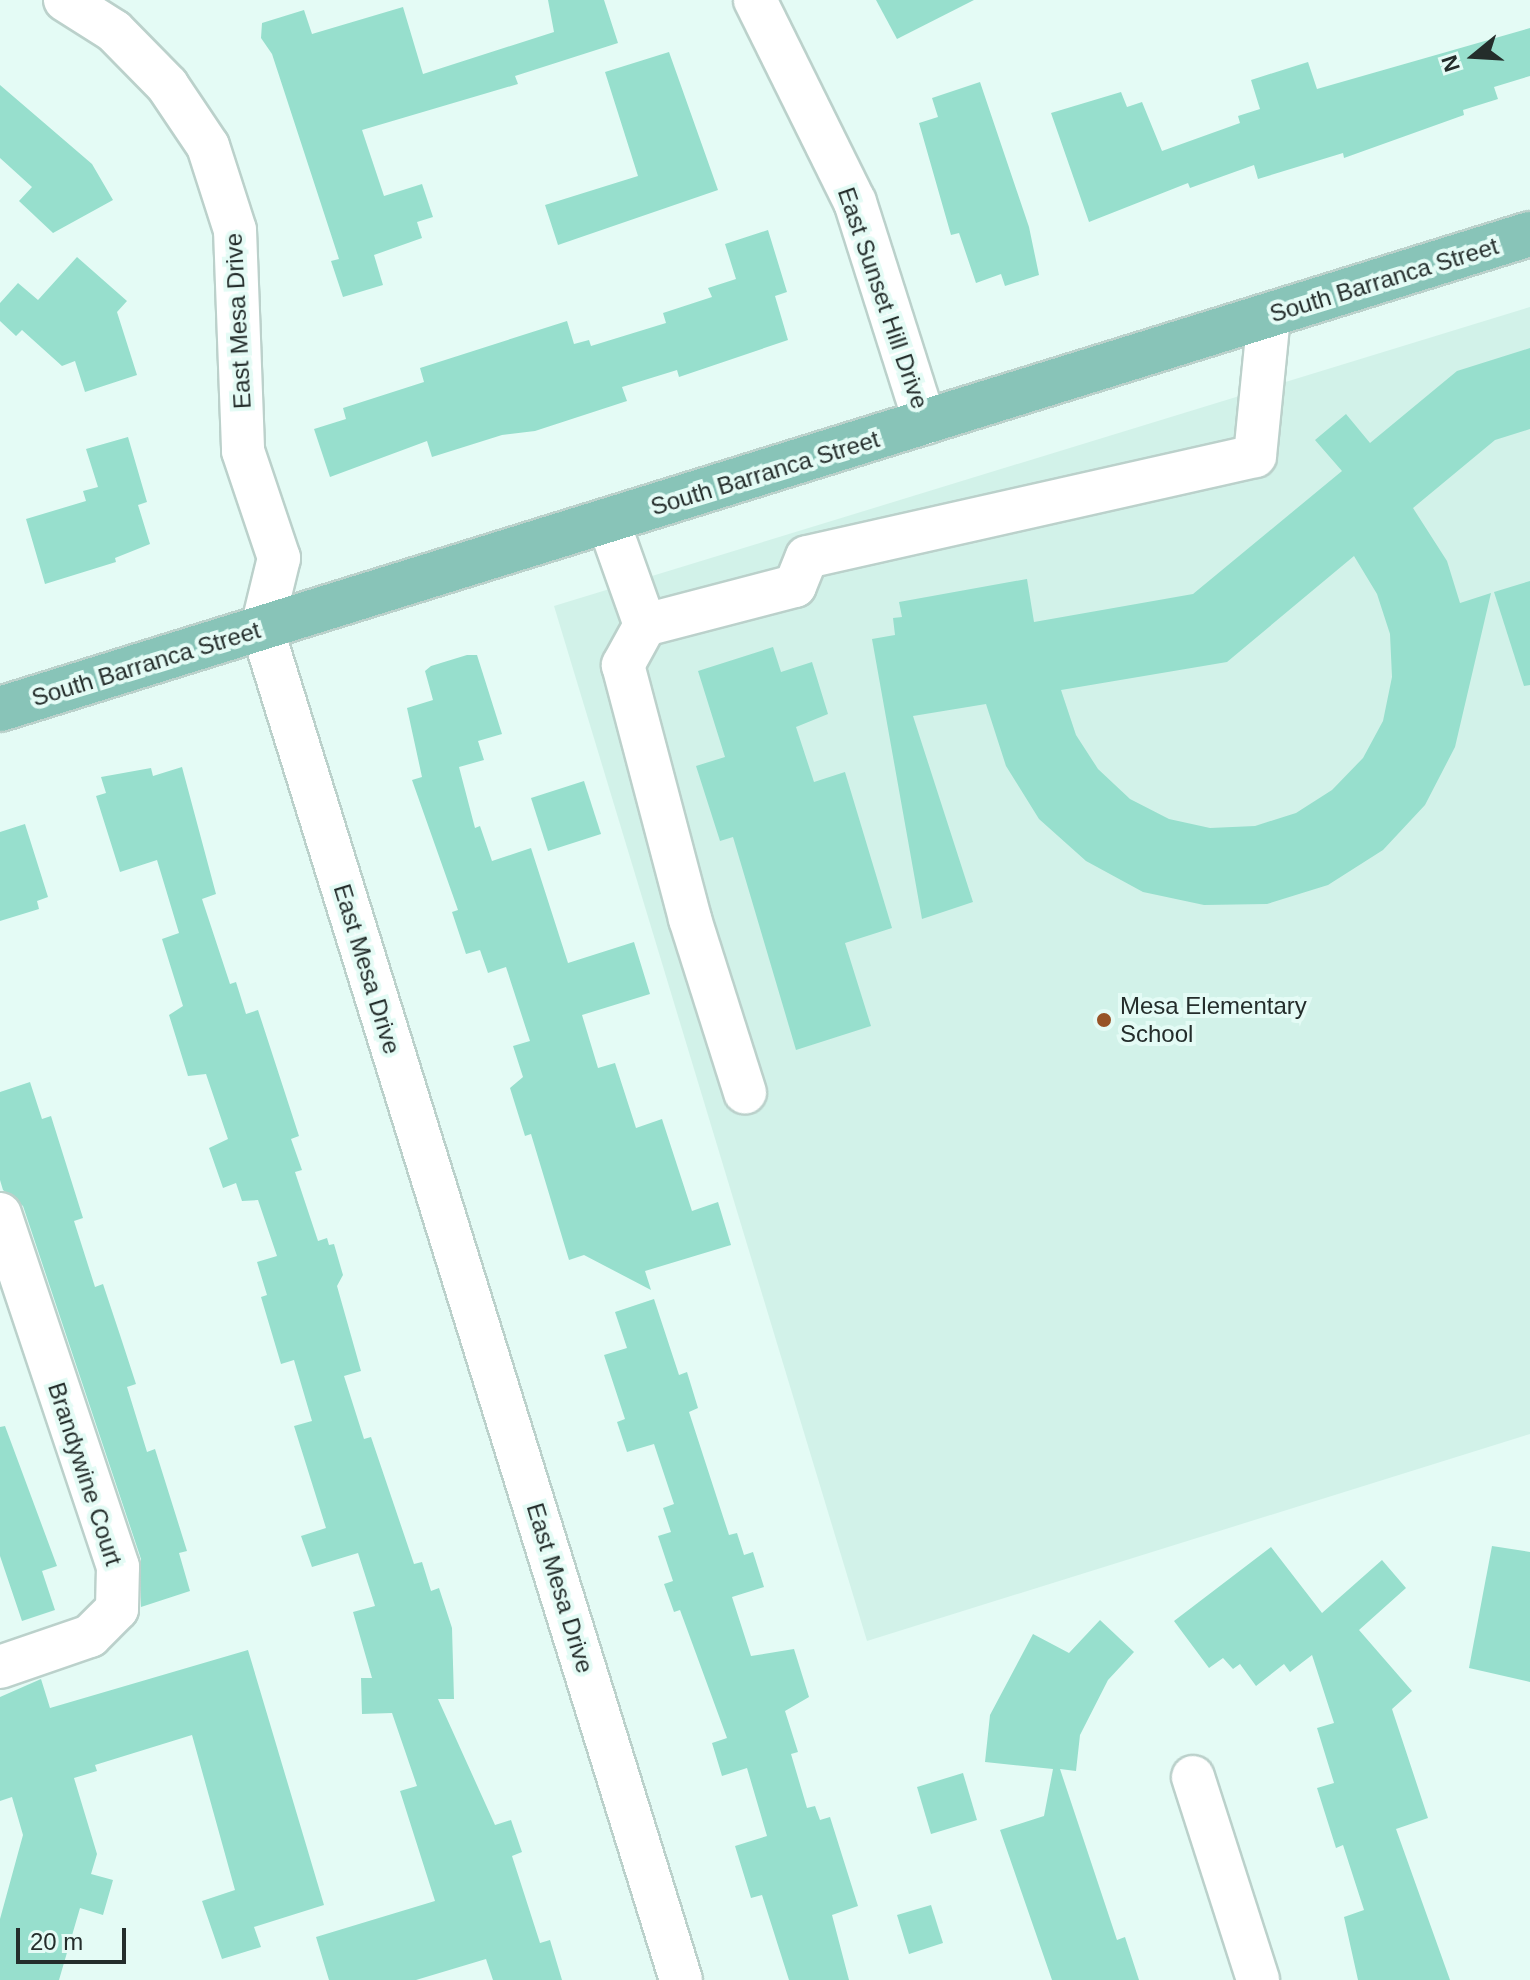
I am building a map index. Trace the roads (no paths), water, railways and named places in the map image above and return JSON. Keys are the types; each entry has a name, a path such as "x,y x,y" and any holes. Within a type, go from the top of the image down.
{"main road":[{"name":"South Barranca Street","path":"0,709 1530,234"}],"street":[{"name":"East Mesa Drive","path":"65,0 114,31 167,85 208,146 235,230 243,451 279,558 262,628 681,1980"},
{"name":"East Sunset Hill Drive","path":"755,0 855,202 925,423"},
{"path":"745,1092 690,919 623,665 645,625 795,586 807,557 1255,456 1269,316"},
{"path":"608,521 645,625"},
{"name":"Brandywine Court","path":"0,1214 118,1567 117,1609 90,1636 0,1667"},
{"path":"1193,1777 1258,1980"}],"place":[{"name":"Mesa Elementary School","path":"1104,1020"}]}
